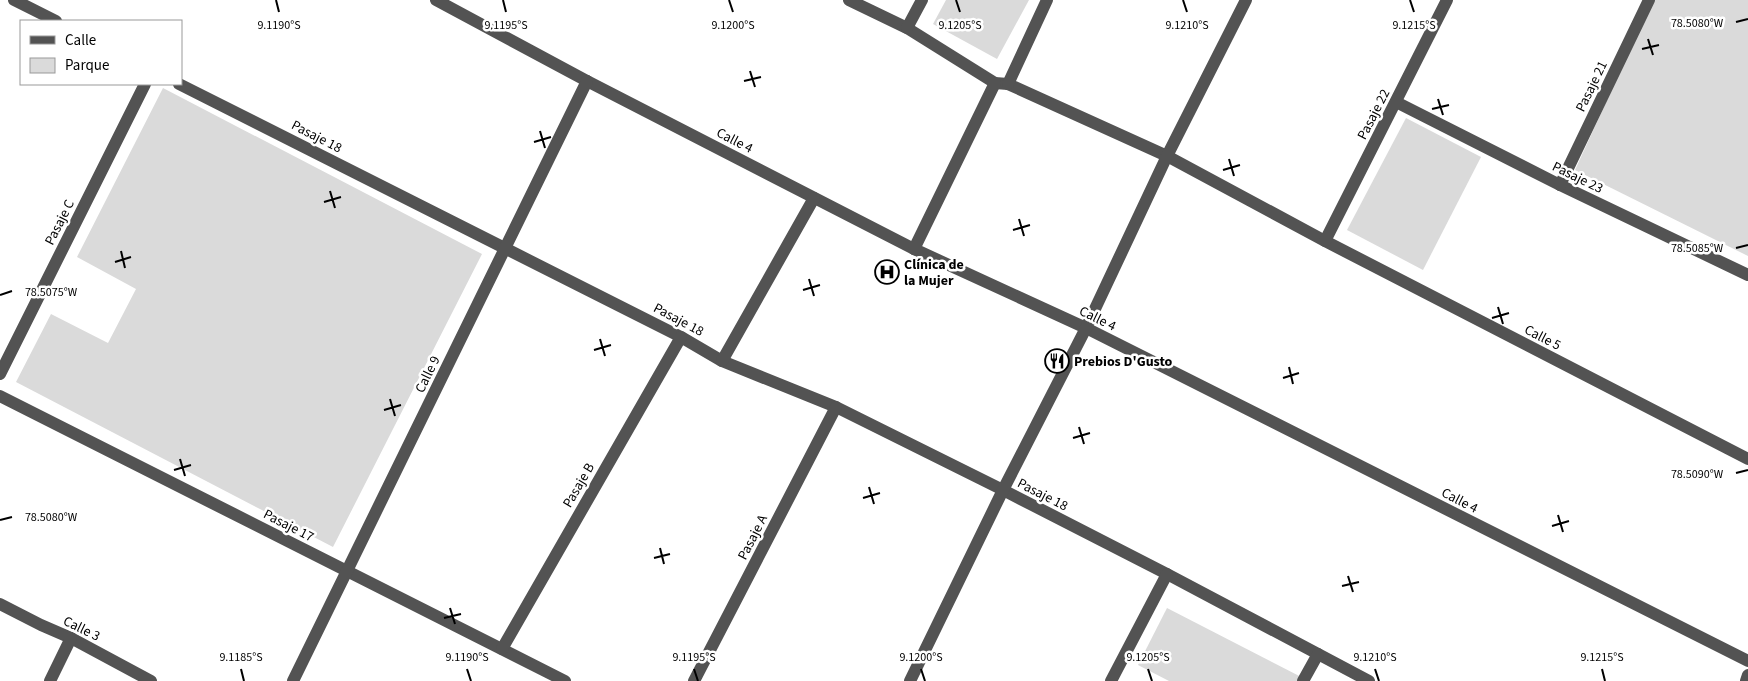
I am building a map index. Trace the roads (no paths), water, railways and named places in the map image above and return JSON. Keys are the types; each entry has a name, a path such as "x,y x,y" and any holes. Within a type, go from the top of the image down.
{"street":[{"path":"14,0 54,20"},
{"name":"Calle 4","path":"436,0 587,81 914,249 1086,328 1748,661"},
{"name":"Calle 5","path":"849,0 907,28 1001,84 1167,156 1325,241 1748,459"},
{"path":"907,28 922,0"},
{"path":"914,249 1046,0"},
{"path":"910,681 1002,490 1086,328 1167,156 1246,0"},
{"name":"Pasaje 22","path":"1325,241 1447,0"},
{"name":"Pasaje 21","path":"1560,185 1649,0"},
{"name":"Calle 9","path":"293,681 587,81"},
{"name":"Pasaje C","path":"0,374 144,85"},
{"name":"Pasaje 18","path":"181,85 681,337 722,361 836,407 1002,490 1167,574 1369,681"},
{"name":"Pasaje 23","path":"1396,102 1560,185 1748,275"},
{"path":"722,361 814,198"},
{"name":"Pasaje B","path":"502,649 681,337"},
{"name":"Pasaje 17","path":"0,396 564,681"},
{"name":"Pasaje A","path":"694,681 836,407"},
{"path":"1111,681 1167,574"},
{"name":"Calle 3","path":"0,604 72,638 151,681"},
{"path":"50,681 72,638"},
{"path":"1303,681 1318,654"},
{"path":"1746,681 1748,676"}],"place":[{"name":"Clínica de la Mujer","path":"887,272"},
{"name":"Prebios D'Gusto","path":"1057,361"}]}
